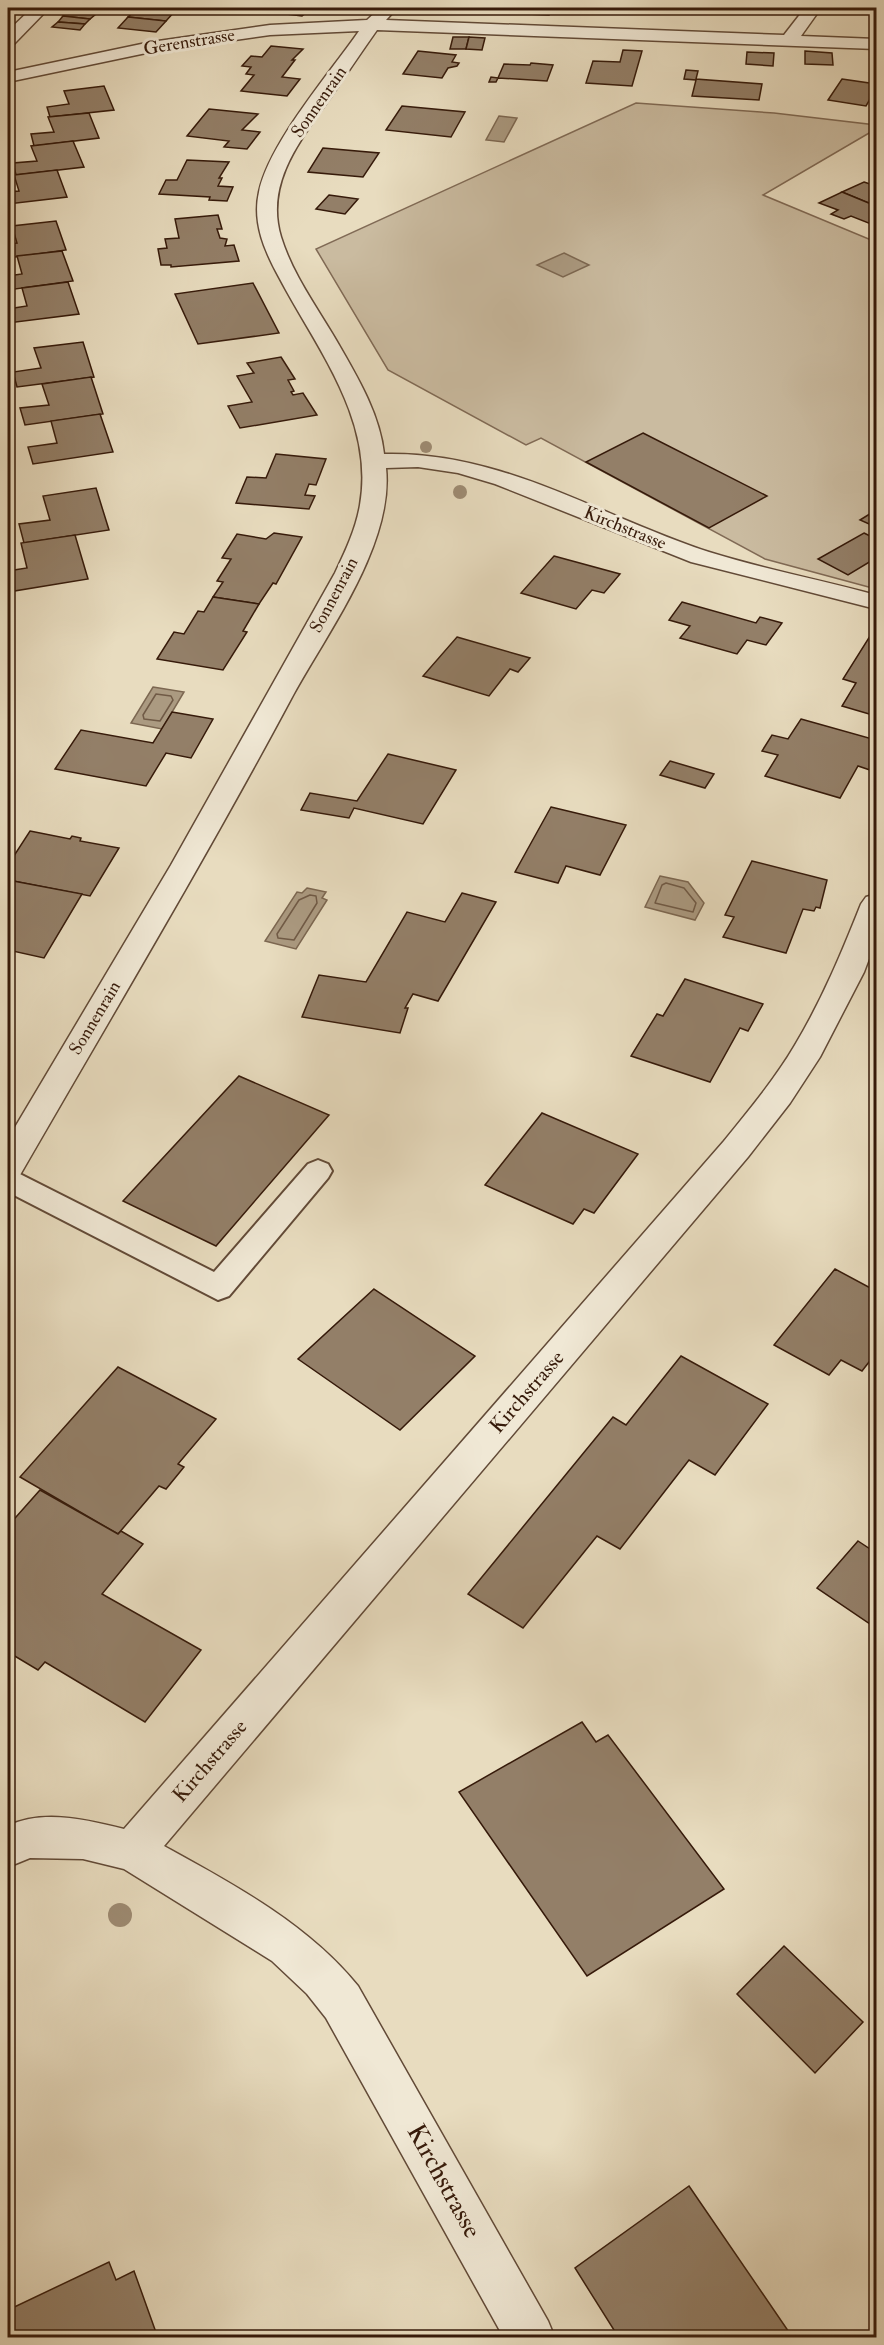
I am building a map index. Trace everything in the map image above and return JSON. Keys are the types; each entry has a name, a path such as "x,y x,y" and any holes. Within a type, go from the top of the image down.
{"street":[{"path":"8,40 41,8"},
{"path":"788,42 813,8"},
{"name":"Gerenstrasse","path":"8,77 151,47 381,16 788,42 876,44"},
{"name":"Sonnenrain","path":"8,1166 237,776 358,548 372,507 375,461 362,410 276,252 267,214 273,172 284,151 381,16"},
{"name":"Kirchstrasse","path":"375,461 418,460 461,466 502,479 700,557 876,602"},
{"name":"Kirchstrasse","path":"132,1851 764,1113 809,1049 830,1013 876,904"},
{"name":"Kirchstrasse","path":"14,1837 83,1839 132,1851 266,1931 304,1959 323,1978 354,2023 531,2337"}],"lane":[{"path":"8,1179 218,1288 318,1171"}],"shaded area":[{"path":"636,103 774,113 876,125 876,129 763,195 876,242 876,589 765,559 541,438 526,445 388,370 316,249"}],"water":[{"path":"499,116 517,118 504,142 486,140"},
{"path":"564,253 589,265 563,277 537,265"},
{"path":"153,687 184,692 162,729 131,723"},
{"path":"660,876 688,882 704,903 695,920 645,907"},
{"path":"307,888 326,892 322,898 327,900 296,949 265,941 297,892 302,893"}],"building":[{"path":"72,8 101,9 96,14 68,11"},
{"path":"138,8 175,11 166,21 128,17"},
{"path":"256,8 312,8 302,16 254,10"},
{"path":"475,8 550,8 549,15 474,12"},
{"path":"656,8 713,8 709,14"},
{"path":"68,11 96,14 90,19 63,16"},
{"path":"63,16 90,19 85,24 58,22"},
{"path":"128,17 166,21 156,32 118,28"},
{"path":"58,22 85,24 80,30 52,27"},
{"path":"453,37 469,37 466,49 450,49"},
{"path":"469,37 485,38 482,50 466,49"},
{"path":"271,46 303,49 292,60 295,60 282,77 300,79 287,96 241,91 254,75 246,74 251,67 242,66 251,56 262,57"},
{"path":"623,50 642,51 632,86 586,83 593,61 620,62"},
{"path":"418,51 456,55 452,62 459,63 457,66 448,68 442,78 403,74"},
{"path":"805,51 832,53 833,65 805,64"},
{"path":"747,52 774,53 773,66 746,64"},
{"path":"504,64 553,65 547,81 498,78"},
{"path":"686,70 698,71 696,79 762,84 759,100 692,96 696,80 684,79"},
{"path":"491,77 498,78 496,82 489,82"},
{"path":"842,79 876,84 876,89 866,106 828,100"},
{"path":"104,86 114,110 50,117 47,107 69,104 64,91"},
{"path":"402,106 465,112 451,137 386,130"},
{"path":"209,109 258,114 242,130 260,132 247,149 224,147 229,141 187,136"},
{"path":"89,113 99,138 34,146 31,134 54,132 48,117"},
{"path":"73,141 84,167 16,175 13,163 37,161 31,146"},
{"path":"323,148 379,153 363,177 308,172"},
{"path":"187,160 229,162 219,178 222,178 218,186 233,187 227,201 209,200 210,197 159,194 166,180 177,180"},
{"path":"57,170 67,197 8,204 8,192 19,191 14,175"},
{"path":"864,182 876,186 876,206 842,192"},
{"path":"842,192 876,206 876,221 871,224 851,216 844,219 831,214 838,210 819,203"},
{"path":"329,195 358,199 345,214 316,209"},
{"path":"218,215 222,229 217,229 220,238 227,239 225,246 234,245 239,261 171,267 171,265 161,265 158,249 167,248 165,239 179,238 175,219"},
{"path":"56,221 66,250 8,258 8,244 17,243 12,226"},
{"path":"62,251 73,281 8,290 8,276 22,274 17,256"},
{"path":"68,282 79,314 8,323 8,309 27,306 22,288"},
{"path":"253,283 279,333 198,344 175,294"},
{"path":"83,342 94,377 17,387 13,372 41,368 34,348"},
{"path":"281,357 295,379 288,380 294,391 291,392 293,395 303,393 317,415 240,428 228,406 252,402 237,376 254,373 247,363"},
{"path":"91,377 103,414 25,425 20,408 49,405 42,384"},
{"path":"100,414 113,452 33,464 28,447 57,443 51,421"},
{"path":"643,433 767,496 709,528 586,462"},
{"path":"276,454 326,459 316,485 309,484 305,495 315,496 309,509 236,503 247,477 266,478"},
{"path":"96,488 109,530 24,543 19,524 50,520 43,496"},
{"path":"876,510 876,527 860,520"},
{"path":"274,533 302,537 276,584 273,583 259,604 213,597 223,582 217,581 231,559 222,558 237,534 266,539"},
{"path":"864,533 876,539 876,558 848,575 818,559"},
{"path":"75,535 88,579 8,592 8,571 27,568 21,543"},
{"path":"554,556 620,574 604,593 592,590 576,609 521,593"},
{"path":"213,597 259,604 243,631 247,632 223,670 157,659 174,632 184,634 198,611 204,612"},
{"path":"682,602 756,623 760,617 782,623 766,645 747,640 737,654 680,638 690,626 669,620"},
{"path":"870,636 876,637 876,716 842,706 856,683 843,679"},
{"path":"457,637 530,658 518,672 510,669 489,696 423,676"},
{"path":"172,712 213,719 191,758 166,753 146,786 55,769 81,730 153,743"},
{"path":"801,719 876,740 876,758 870,770 858,766 840,798 765,776 778,755 762,751 772,735 788,739"},
{"path":"388,754 456,770 423,824 354,808 349,818 301,810 310,793 357,801"},
{"path":"670,761 714,774 705,788 660,775"},
{"path":"551,807 626,825 600,875 566,866 558,883 515,872"},
{"path":"30,831 70,839 72,836 81,838 80,841 119,848 90,896 8,880 8,865"},
{"path":"752,861 827,880 820,908 816,907 814,911 803,909 786,953 723,937 734,917 725,915"},
{"path":"8,880 82,894 44,958 8,950"},
{"path":"462,893 496,902 438,1001 413,994 405,1008 408,1008 400,1033 302,1017 319,975 366,982 407,912 445,922"},
{"path":"685,979 763,1004 748,1031 740,1028 710,1082 631,1056 657,1014 663,1016"},
{"path":"239,1076 329,1115 216,1246 123,1201"},
{"path":"542,1113 638,1154 594,1213 584,1209 573,1224 485,1185"},
{"path":"835,1269 876,1291 876,1353 862,1371 841,1360 829,1375 774,1345"},
{"path":"374,1289 475,1356 400,1430 298,1359"},
{"path":"681,1356 768,1404 715,1475 689,1460 620,1549 597,1536 523,1628 468,1594 613,1417 626,1425"},
{"path":"118,1367 216,1419 178,1464 184,1467 166,1489 159,1486 118,1534 20,1477"},
{"path":"40,1490 118,1534 121,1531 143,1544 102,1594 201,1650 145,1722 45,1662 38,1670 8,1652 8,1526"},
{"path":"858,1541 876,1553 876,1628 817,1588"},
{"path":"582,1722 596,1742 608,1735 724,1889 587,1976 459,1792"},
{"path":"784,1946 863,2022 815,2073 737,1994"},
{"path":"689,2186 793,2338 619,2338 575,2268"},
{"path":"109,2262 116,2280 134,2271 158,2338 8,2338 8,2310"}]}
